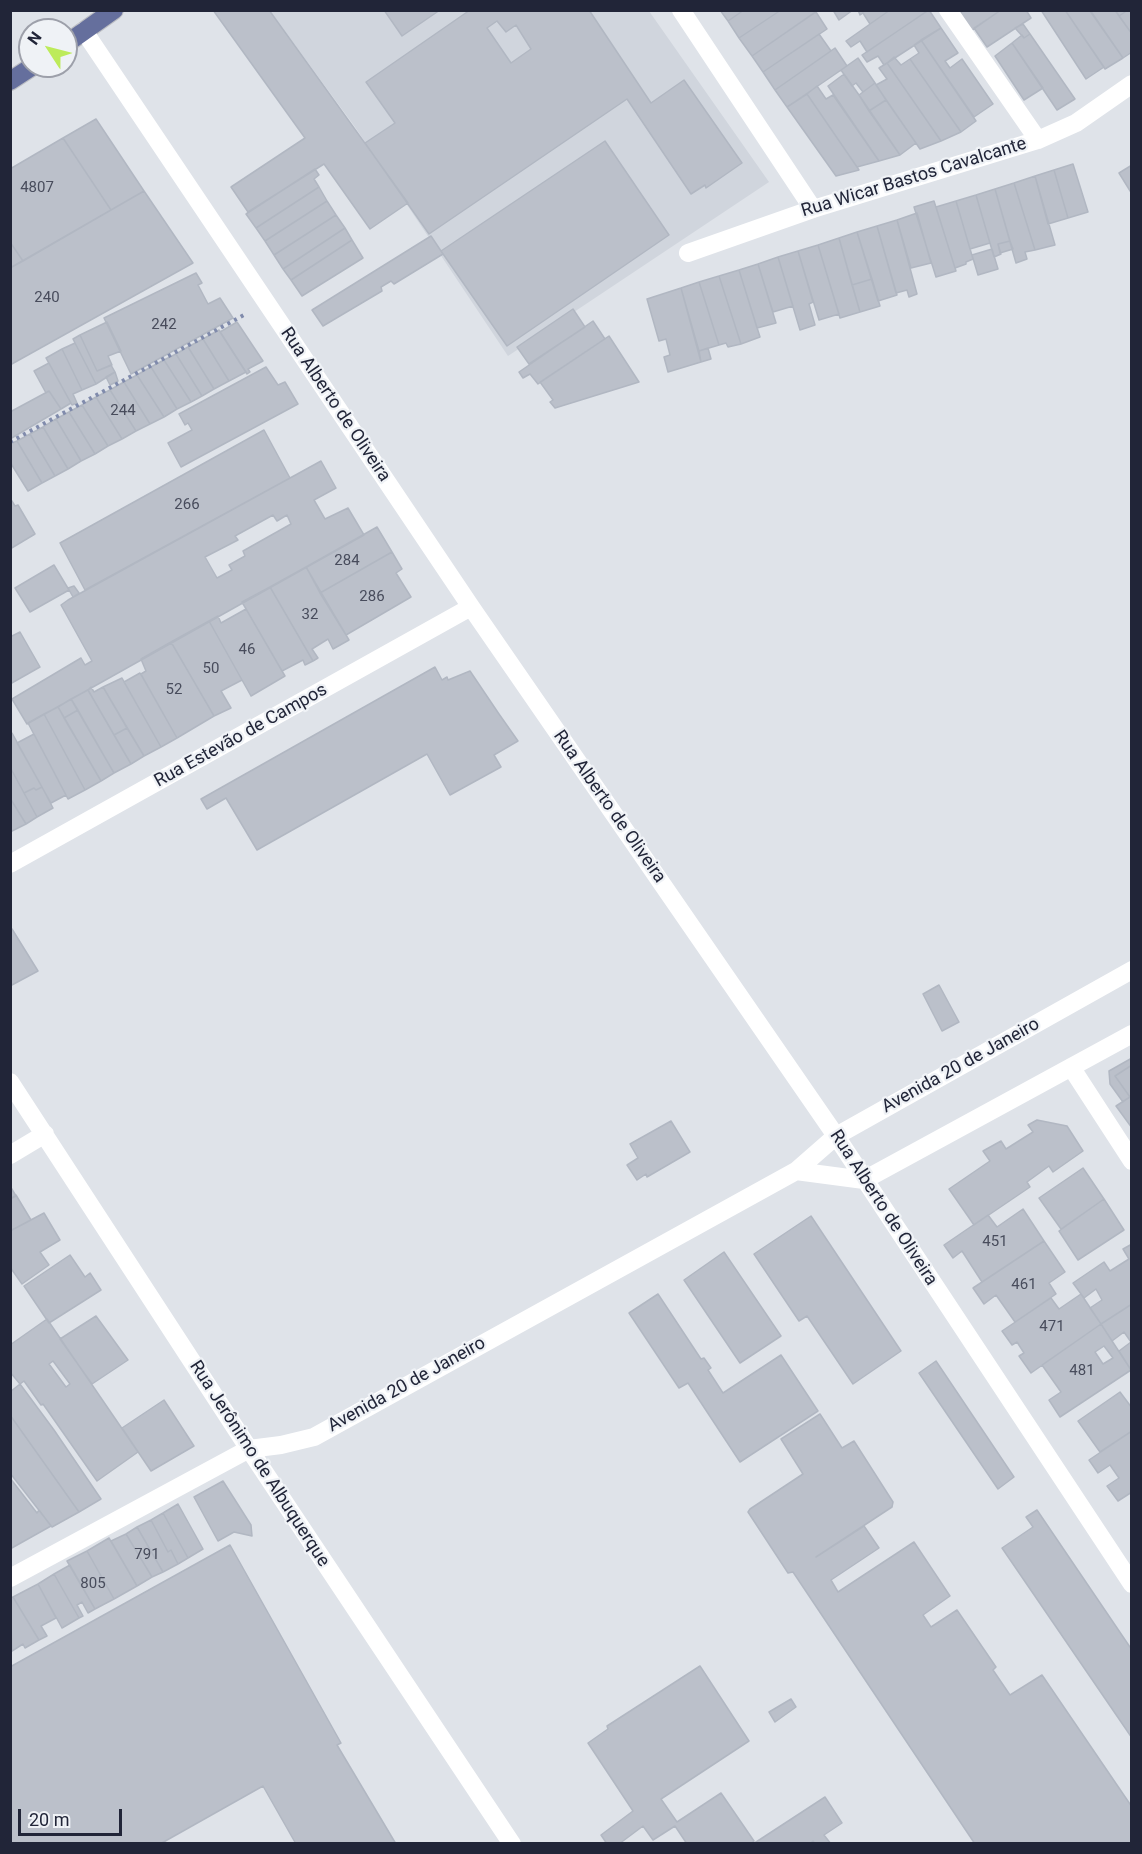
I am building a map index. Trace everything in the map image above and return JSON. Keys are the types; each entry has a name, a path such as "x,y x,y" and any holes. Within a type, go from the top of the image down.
{"main road":[{"path":"78,35 114,10"}],"street":[{"path":"681,10 813,209"},
{"path":"948,10 1038,140"},
{"name":"Rua Alberto de Oliveira","path":"84,31 471,607 836,1136 1131,1584"},
{"name":"Rua Wicar Bastos Cavalcante","path":"688,253 813,209 1038,140 1076,123 1131,84"},
{"name":"Rua Estevão de Campos","path":"10,864 471,607"},
{"name":"Avenida 20 de Janeiro","path":"10,1578 249,1449 315,1437 796,1171 836,1136 1131,970"},
{"path":"796,1171 864,1180 1131,1034"},
{"path":"1071,1067 1131,1161"},
{"name":"Rua Jerônimo de Albuquerque","path":"10,1082 249,1449 512,1844"},
{"path":"10,1155 45,1134"}],"path":[{"path":"10,442 266,302"}],"shaded area":[{"path":"270,11 649,11 769,182 508,356 355,127"}],"building":[{"path":"213,10 269,10 408,203 370,229 324,164 248,212 231,187 305,138"},
{"path":"384,10 440,10 402,36"},
{"path":"470,10 589,10 651,103 684,80 742,163 706,188 705,185 691,194 627,99 429,234 365,143 395,123 366,82","holes":["497,21 506,32 516,25 531,49 511,63 487,28"]},
{"path":"720,10 744,10 728,21"},
{"path":"744,10 781,10 739,38 728,21"},
{"path":"781,10 818,10 752,56 739,38"},
{"path":"833,10 853,10 839,20"},
{"path":"858,10 890,10 870,24 863,13 860,15"},
{"path":"890,10 927,11 867,52 860,41 851,47 846,41"},
{"path":"929,10 941,28 884,65 878,56 867,62 862,55"},
{"path":"964,10 1001,10 971,31 959,14"},
{"path":"1001,10 1026,10 1031,18 987,47 974,28"},
{"path":"1041,10 1065,10 1104,67 1086,79"},
{"path":"1065,10 1090,10 1123,58 1105,69"},
{"path":"1115,10 1128,10 1119,16"},
{"path":"1115,10 1132,34 1132,52 1123,58 1090,11"},
{"path":"1132,10 1132,34 1119,16"},
{"path":"816,12 827,29 763,72 752,56"},
{"path":"1023,24 1030,34 1024,38 1015,28"},
{"path":"941,28 958,53 945,61 950,68 962,59 993,104 974,117 921,40"},
{"path":"819,34 831,51 775,90 763,72"},
{"path":"1030,34 1075,99 1057,110 1012,43 1022,35 1024,38"},
{"path":"921,40 976,121 961,132 910,59 919,53 914,45"},
{"path":"1012,43 1043,88 1024,100 995,56"},
{"path":"835,48 847,66 787,107 775,90"},
{"path":"894,57 901,65 910,59 961,132 941,141 887,63"},
{"path":"858,58 875,83 863,92 856,83 852,86 841,70"},
{"path":"887,63 941,141 920,149 876,85 887,79 879,68"},
{"path":"844,74 900,155 879,161 828,86"},
{"path":"875,83 886,100 869,111 859,95"},
{"path":"817,86 826,99 833,95 879,161 857,167 807,94"},
{"path":"807,94 859,170 836,176 787,107"},
{"path":"886,100 916,143 900,155 869,111"},
{"path":"96,119 144,191 111,210 63,138"},
{"path":"63,138 111,210 23,261 10,242 10,169"},
{"path":"605,141 669,235 507,346 441,251"},
{"path":"1073,164 1088,212 1068,218 1054,170"},
{"path":"1132,165 1132,194 1119,173"},
{"path":"315,169 319,175 314,179 319,187 256,228 246,214"},
{"path":"1054,170 1068,218 1048,224 1035,176"},
{"path":"1035,176 1055,245 1035,250 1014,183"},
{"path":"1014,183 1035,250 1025,252 1027,259 1016,263 995,189"},
{"path":"319,187 327,201 265,241 256,228"},
{"path":"995,189 1010,241 998,244 1001,254 994,257 976,195"},
{"path":"144,191 193,263 10,365 10,268"},
{"path":"976,195 990,243 970,249 956,201"},
{"path":"327,201 336,215 274,255 265,241"},
{"path":"934,201 956,271 936,277 914,207"},
{"path":"956,201 973,259 955,268 936,207"},
{"path":"917,213 931,263 911,268 897,220"},
{"path":"336,215 345,228 283,269 274,255"},
{"path":"897,220 917,294 909,297 907,290 896,293 877,226"},
{"path":"877,226 897,295 878,301 857,232"},
{"path":"345,228 352,240 291,280 283,269"},
{"path":"857,232 872,279 852,285 839,238"},
{"path":"431,236 443,254 394,284 391,281 381,287 382,291 323,326 312,310"},
{"path":"839,238 860,312 840,318 818,245"},
{"path":"352,240 363,258 302,296 291,280"},
{"path":"1010,241 1013,249 1000,253 998,244"},
{"path":"10,242 23,261 10,268"},
{"path":"818,245 839,314 819,320 798,251"},
{"path":"992,249 998,269 978,275 972,255"},
{"path":"798,251 813,302 809,304 815,325 800,330 778,257"},
{"path":"778,257 793,306 773,312 758,264"},
{"path":"758,264 776,323 757,328 739,270"},
{"path":"739,270 760,337 741,344 719,276"},
{"path":"196,273 202,283 198,285 208,304 220,298 233,318 131,374 104,318"},
{"path":"719,276 741,344 728,347 726,343 719,345 699,282"},
{"path":"872,279 880,306 860,312 852,285"},
{"path":"699,282 719,345 699,351 681,288"},
{"path":"681,288 701,362 668,372 664,357 670,355 666,339 659,341 647,299"},
{"path":"573,309 585,327 529,364 517,347"},
{"path":"593,321 605,339 538,384 530,374 523,378 519,372"},
{"path":"107,322 121,351 108,356 112,365 97,371 80,335"},
{"path":"237,322 263,361 248,369 250,372 247,374 220,332"},
{"path":"219,330 246,372 229,381 203,339"},
{"path":"80,335 97,371 111,365 115,372 96,384 73,339"},
{"path":"609,336 639,382 555,408 550,402 553,400 540,382"},
{"path":"203,339 229,381 214,389 188,347"},
{"path":"75,343 96,384 82,390 62,349"},
{"path":"188,347 214,389 202,396 176,354"},
{"path":"708,348 711,359 701,362 699,351"},
{"path":"62,349 82,390 73,394 77,403 72,405 46,358"},
{"path":"176,354 202,396 191,402 164,360"},
{"path":"164,360 191,402 177,409 151,367"},
{"path":"49,363 71,403 61,409 49,391 46,393 34,371"},
{"path":"151,367 177,409 164,417 137,375"},
{"path":"266,367 278,385 285,382 298,404 181,467 168,443 192,430 188,423 185,425 179,414"},
{"path":"115,372 118,381 110,385 106,377"},
{"path":"137,375 164,417 150,424 124,382"},
{"path":"124,382 150,424 136,431 110,390"},
{"path":"110,390 136,431 122,439 96,397"},
{"path":"49,391 61,409 10,439 10,412"},
{"path":"96,397 122,439 108,446 82,405"},
{"path":"82,405 108,446 95,454 69,412"},
{"path":"69,412 95,454 81,461 56,419"},
{"path":"56,419 81,461 68,469 43,427"},
{"path":"43,427 68,469 55,476 30,434"},
{"path":"264,430 290,478 85,590 60,543"},
{"path":"30,434 55,476 42,483 17,441"},
{"path":"17,441 42,483 28,491 10,462 10,444"},
{"path":"321,461 336,488 314,500 325,519 348,508 364,535 27,724 12,699 81,658 85,665 92,661 61,605","holes":["273,515 277,521 287,515 291,524 243,551 245,556 229,565 232,570 217,578 205,557 238,540 235,536"]},
{"path":"10,498 15,506 18,505 35,534 10,549"},
{"path":"377,527 392,552 320,593 306,567"},
{"path":"392,552 402,569 396,573 411,597 346,635 320,593"},
{"path":"54,565 69,590 30,612 15,588"},
{"path":"306,567 349,640 333,649 328,639 312,649 318,658 313,661 270,587"},
{"path":"74,586 79,593 73,597 68,588"},
{"path":"270,587 313,661 305,665 303,660 282,671 242,602"},
{"path":"246,609 285,676 251,696 209,621 218,616 221,623"},
{"path":"209,621 242,680 221,691 231,708 214,716 171,642"},
{"path":"20,632 40,667 10,684 10,637"},
{"path":"171,642 214,716 177,738 141,674 146,671 141,659"},
{"path":"435,667 442,680 447,677 448,680 470,671 518,741 494,755 501,767 450,795 427,754 257,850 226,798 207,809 201,799"},
{"path":"140,673 177,738 161,747 124,682"},
{"path":"122,678 161,747 144,756 103,687"},
{"path":"91,687 94,692 103,687 127,728 114,735 88,690"},
{"path":"88,690 131,764 114,773 71,699"},
{"path":"71,699 78,710 64,718 58,707"},
{"path":"58,707 101,781 85,790 44,714"},
{"path":"78,710 114,773 101,781 64,718"},
{"path":"44,714 85,790 68,799 28,723"},
{"path":"127,728 144,756 131,764 114,735"},
{"path":"10,733 42,787 24,793 10,767"},
{"path":"34,734 66,795 51,803 17,743"},
{"path":"10,767 37,817 26,824 10,798"},
{"path":"42,787 53,808 37,817 24,793"},
{"path":"10,798 26,824 10,832"},
{"path":"12,929 38,971 10,986 10,930"},
{"path":"939,985 959,1022 942,1031 923,994"},
{"path":"1132,1058 1132,1065 1115,1076 1130,1097 1123,1102 1110,1084 1109,1071"},
{"path":"1132,1065 1132,1128 1116,1106 1130,1097 1115,1076"},
{"path":"1037,1120 1067,1126 1083,1151 1053,1172 1049,1166 1027,1182 1030,1187 974,1225 949,1189 990,1161 983,1151 1001,1141 1006,1149 1033,1132 1028,1125"},
{"path":"671,1121 690,1152 647,1177 646,1174 637,1180 627,1165 638,1158 630,1144"},
{"path":"1083,1168 1104,1199 1061,1229 1039,1198"},
{"path":"10,1186 16,1196 10,1199"},
{"path":"16,1195 31,1220 10,1231 10,1199"},
{"path":"1104,1199 1124,1230 1078,1260 1059,1231"},
{"path":"1023,1209 1044,1241 982,1282 962,1251 953,1258 944,1245 988,1215 997,1227"},
{"path":"44,1213 60,1240 40,1252 49,1265 22,1284 10,1267 10,1231"},
{"path":"811,1216 901,1351 853,1384 807,1316 799,1321 754,1254"},
{"path":"1044,1241 1065,1272 1049,1283 1056,1294 1015,1322 996,1295 984,1304 973,1288"},
{"path":"1132,1244 1132,1304 1101,1324 1090,1308 1102,1300 1096,1289 1084,1298 1073,1283 1104,1262 1110,1271 1129,1259 1123,1249"},
{"path":"724,1252 781,1336 740,1363 684,1280"},
{"path":"70,1255 85,1277 90,1273 101,1290 49,1323 24,1286"},
{"path":"658,1294 701,1359 704,1358 711,1368 708,1370 723,1393 781,1355 818,1411 740,1462 688,1383 679,1388 629,1313"},
{"path":"1081,1294 1101,1324 1031,1373 1019,1356 1024,1353 1017,1342 1012,1345 1002,1331 1051,1298 1059,1309"},
{"path":"1132,1304 1131,1370 1119,1351 1131,1342 1124,1332 1112,1341 1101,1324"},
{"path":"96,1316 128,1360 92,1384 60,1339"},
{"path":"47,1319 138,1452 97,1481 43,1404 41,1405 24,1381 20,1384 10,1372 10,1345","holes":["53,1361 70,1384 66,1387 49,1364"]},
{"path":"1101,1324 1131,1370 1060,1417 1049,1400 1061,1392 1042,1365","holes":["1104,1346 1113,1358 1103,1364 1095,1352"]},
{"path":"936,1361 1014,1477 998,1489 919,1373"},
{"path":"20,1384 101,1499 79,1512 10,1415 10,1392"},
{"path":"1120,1392 1132,1408 1132,1431 1100,1452 1078,1421"},
{"path":"164,1400 194,1446 151,1471 122,1428"},
{"path":"820,1414 842,1448 854,1441 893,1502 892,1507 816,1557 864,1526 879,1548 831,1580 838,1592 914,1542 950,1596 923,1615 931,1627 957,1610 996,1667 993,1670 1010,1695 1042,1675 1132,1807 1132,1844 975,1844 793,1572 788,1573 748,1512 803,1474 781,1439"},
{"path":"10,1415 79,1512 52,1527 10,1473"},
{"path":"1132,1431 1132,1492 1118,1501 1107,1486 1119,1478 1110,1465 1098,1473 1089,1460"},
{"path":"10,1478 37,1513 39,1510 51,1526 10,1549"},
{"path":"223,1481 251,1525 252,1536 234,1532 218,1541 194,1497"},
{"path":"178,1504 203,1549 188,1558 163,1513"},
{"path":"1037,1510 1132,1650 1132,1738 1002,1548 1033,1527 1026,1517"},
{"path":"163,1513 188,1558 178,1564 171,1550 168,1552 151,1520"},
{"path":"151,1520 168,1552 171,1550 178,1564 163,1572 137,1527"},
{"path":"137,1527 163,1572 152,1577 126,1534"},
{"path":"126,1534 152,1577 137,1586 111,1541"},
{"path":"109,1538 137,1586 114,1599 87,1551"},
{"path":"230,1545 341,1743 337,1745 396,1844 296,1844 263,1786 160,1844 10,1844 10,1667"},
{"path":"87,1551 114,1599 95,1609 67,1561"},
{"path":"70,1565 95,1609 88,1613 82,1602 77,1605 83,1616 79,1618 54,1574"},
{"path":"54,1574 79,1618 62,1628 38,1584"},
{"path":"38,1584 56,1618 41,1626 47,1636 39,1640 13,1597"},
{"path":"13,1597 39,1640 25,1648 23,1644 12,1651 10,1598"},
{"path":"700,1666 749,1741 661,1799 677,1822 721,1793 754,1841 751,1844 687,1844 675,1826 653,1840 643,1826 619,1844 607,1844 601,1835 633,1811 588,1743 608,1729 607,1726"},
{"path":"791,1699 796,1707 775,1722 769,1712"},
{"path":"825,1797 842,1823 824,1835 831,1844 815,1844 813,1841 810,1844 753,1844"}]}
